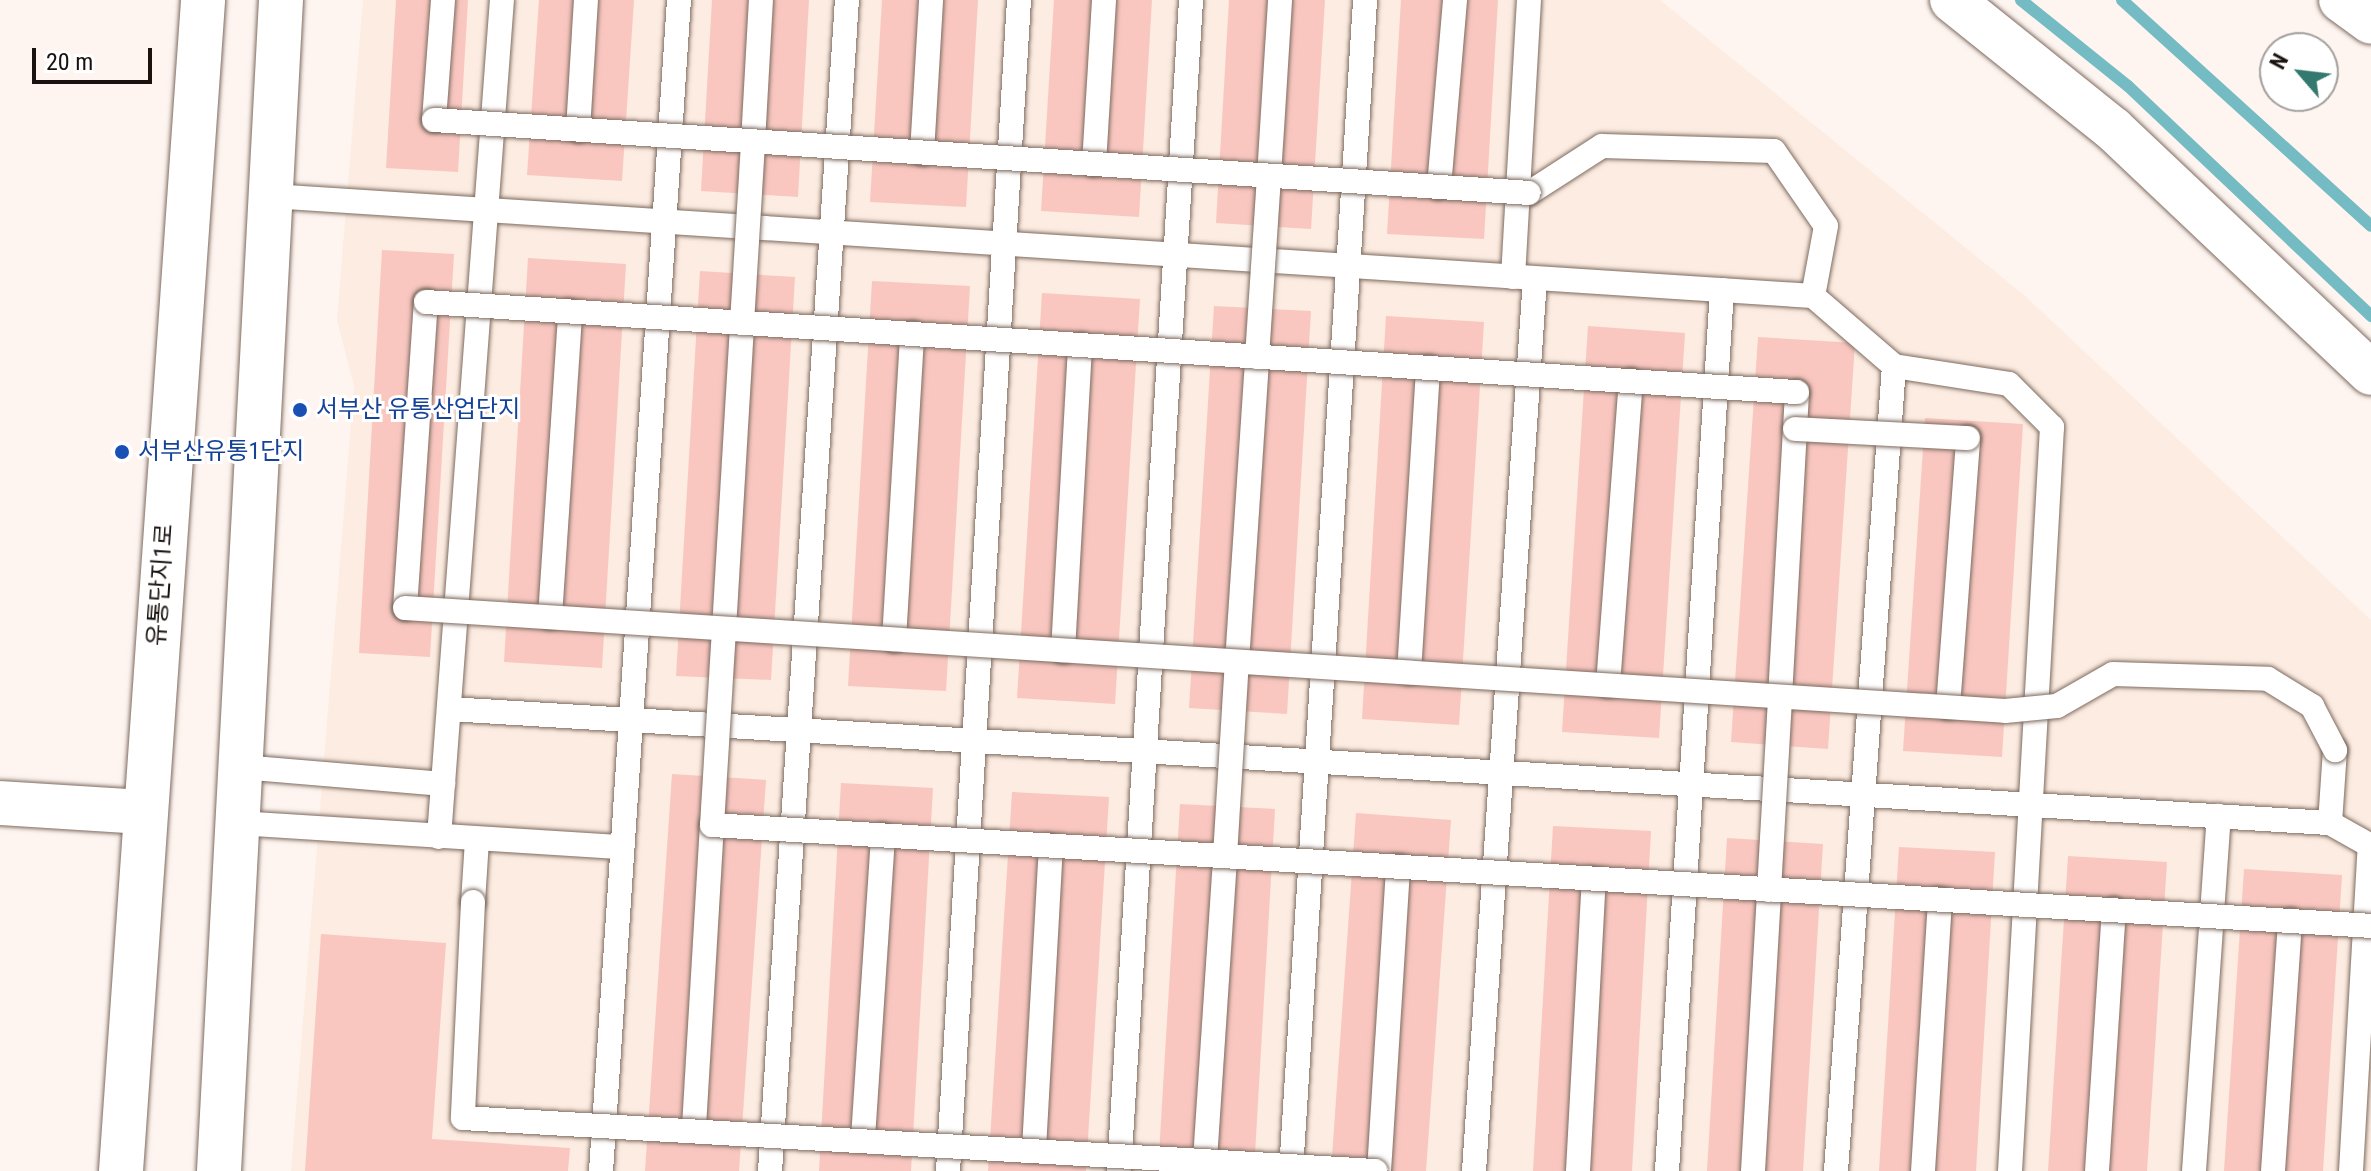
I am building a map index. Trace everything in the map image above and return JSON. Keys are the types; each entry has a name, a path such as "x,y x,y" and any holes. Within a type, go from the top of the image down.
{"main road":[{"name":"유통단지1로","path":"121,1171 203,0"},
{"path":"219,1171 281,0"},
{"path":"1952,0 2113,129 2371,373"},
{"path":"0,803 145,812"}],"lane":[{"path":"443,0 434,120 1529,193 1602,146 1774,151 1826,226 1813,296"},
{"path":"439,837 502,0"},
{"path":"578,130 586,0"},
{"path":"601,1171 679,0"},
{"path":"694,1127 761,0"},
{"path":"770,1171 847,0"},
{"path":"922,153 931,0"},
{"path":"948,1171 1019,0"},
{"path":"1094,164 1104,0"},
{"path":"1119,1171 1191,0"},
{"path":"1205,1160 1280,0"},
{"path":"1291,1171 1365,0"},
{"path":"1439,187 1455,0"},
{"path":"1474,1171 1501,772 1524,278 1529,0"},
{"path":"271,196 1813,296 1894,366 2009,384 2052,427 2010,1171"},
{"path":"1667,1171 1722,290"},
{"path":"1753,1171 1780,697 1797,392 426,302 405,608 1063,651 1409,672 1780,697 2005,711 2057,706 2113,674 2268,679 2312,706 2335,750 2330,823"},
{"path":"550,617 570,312"},
{"path":"894,640 912,334"},
{"path":"1063,651 1080,345"},
{"path":"1836,1171 1894,366"},
{"path":"1409,672 1428,368"},
{"path":"1608,685 1631,381"},
{"path":"1795,429 1968,438 1948,707"},
{"path":"449,709 2330,823 2370,846 2351,1171"},
{"path":"241,767 443,784"},
{"path":"2194,1171 2219,816"},
{"path":"238,823 477,840 503,837 622,847"},
{"path":"712,825 2371,926"},
{"path":"863,1138 883,836"},
{"path":"477,840 463,1118 694,1127 1377,1171 1398,867"},
{"path":"1034,1149 1051,846"},
{"path":"1578,1171 1594,879"},
{"path":"1923,1171 1940,900"},
{"path":"2097,1171 2114,910"},
{"path":"2273,1171 2290,921"}],"shaded area":[{"path":"363,0 1660,0 2024,295 2371,620 2371,1171 291,1171 354,386 337,320"}],"building":[{"path":"396,0 468,0 458,172 386,168"},
{"path":"539,0 634,0 622,181 527,175"},
{"path":"712,0 809,0 798,197 701,191"},
{"path":"882,0 978,0 966,207 870,202"},
{"path":"1054,0 1152,0 1139,217 1041,211"},
{"path":"1229,0 1325,0 1311,229 1216,223"},
{"path":"1401,0 1498,0 1484,239 1387,234"},
{"path":"382,250 454,254 430,657 359,653"},
{"path":"528,258 626,264 602,668 504,662"},
{"path":"700,271 795,277 771,680 676,676"},
{"path":"872,281 970,286 946,691 848,686"},
{"path":"1042,293 1140,299 1115,704 1017,698"},
{"path":"1214,306 1311,311 1287,714 1189,708"},
{"path":"1386,316 1484,322 1459,725 1362,719"},
{"path":"1588,326 1685,333 1659,738 1562,732"},
{"path":"1758,337 1855,343 1828,749 1731,742"},
{"path":"1925,418 2023,424 2002,757 1903,751"},
{"path":"672,774 766,780 739,1171 645,1171"},
{"path":"841,783 933,788 911,1171 819,1171"},
{"path":"1012,792 1109,797 1086,1171 988,1171"},
{"path":"1180,804 1275,809 1254,1171 1158,1171"},
{"path":"1356,813 1451,820 1426,1171 1331,1171"},
{"path":"1553,826 1651,831 1632,1171 1533,1171"},
{"path":"1727,838 1823,844 1803,1171 1707,1171"},
{"path":"1899,847 1995,852 1976,1171 1879,1171"},
{"path":"2068,856 2167,862 2147,1171 2048,1171"},
{"path":"2244,869 2342,875 2323,1171 2224,1171"},
{"path":"321,934 446,943 432,1139 570,1148 568,1171 305,1171"}],"waterway":[{"path":"2021,0 2128,86 2371,316"},
{"path":"2122,0 2371,226"}],"place":[{"name":"서부산 유통산업단지","path":"300,410"},
{"name":"서부산유통1단지","path":"122,452"}]}
